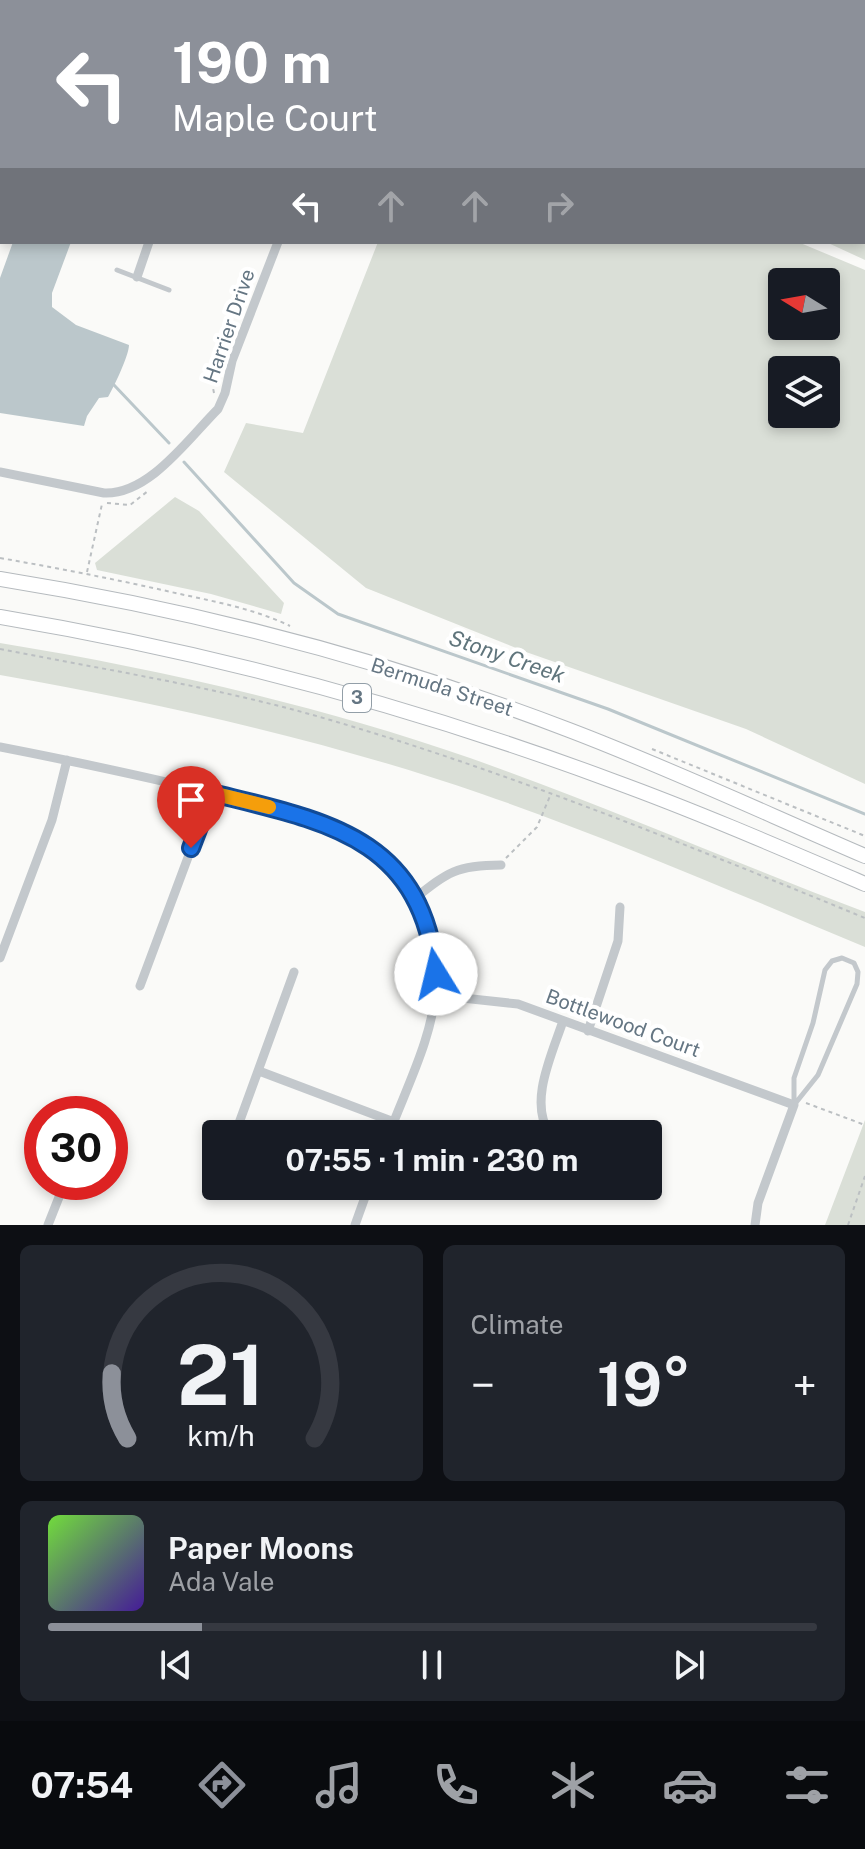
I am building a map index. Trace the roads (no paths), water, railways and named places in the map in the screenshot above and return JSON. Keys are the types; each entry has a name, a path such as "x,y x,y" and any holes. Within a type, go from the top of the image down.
{"main road":[{"name":"Bermuda Street","path":"0,579 189,617 434,683 568,729 865,856"},
{"name":"Bermuda Street","path":"0,617 239,666 436,722 651,795 865,884"}],"street":[{"path":"137,277 148,244"},
{"name":"Harrier Drive","path":"0,472 104,493 120,493 142,484 222,401 232,361 277,244"},
{"path":"0,747 307,817 351,835 392,868 423,916 433,950 435,995 428,1031 395,1120"},
{"path":"0,958 52,820 67,760"},
{"path":"140,986 212,793"},
{"path":"414,899 442,877 461,867 501,865"},
{"path":"588,1031 614,956 620,907"},
{"path":"240,1120 294,972"},
{"name":"Bottlewood Court","path":"435,995 506,1001 794,1105"},
{"path":"543,1120 541,1104 548,1067 563,1021"},
{"path":"259,1071 389,1120"},
{"path":"755,1225 758,1203 794,1105"},
{"path":"48,1225 58,1200"},
{"path":"355,1225 364,1200"}],"lane":[{"path":"117,270 169,290"},
{"path":"842,958 854,963 858,972 857,984 818,1075 794,1105 794,1078 813,1023 825,970 832,961 842,958"}],"waterway":[{"name":"Stony Creek","path":"114,385 169,443"},
{"name":"Stony Creek","path":"184,462 294,583 338,614 608,709 865,814"}]}
